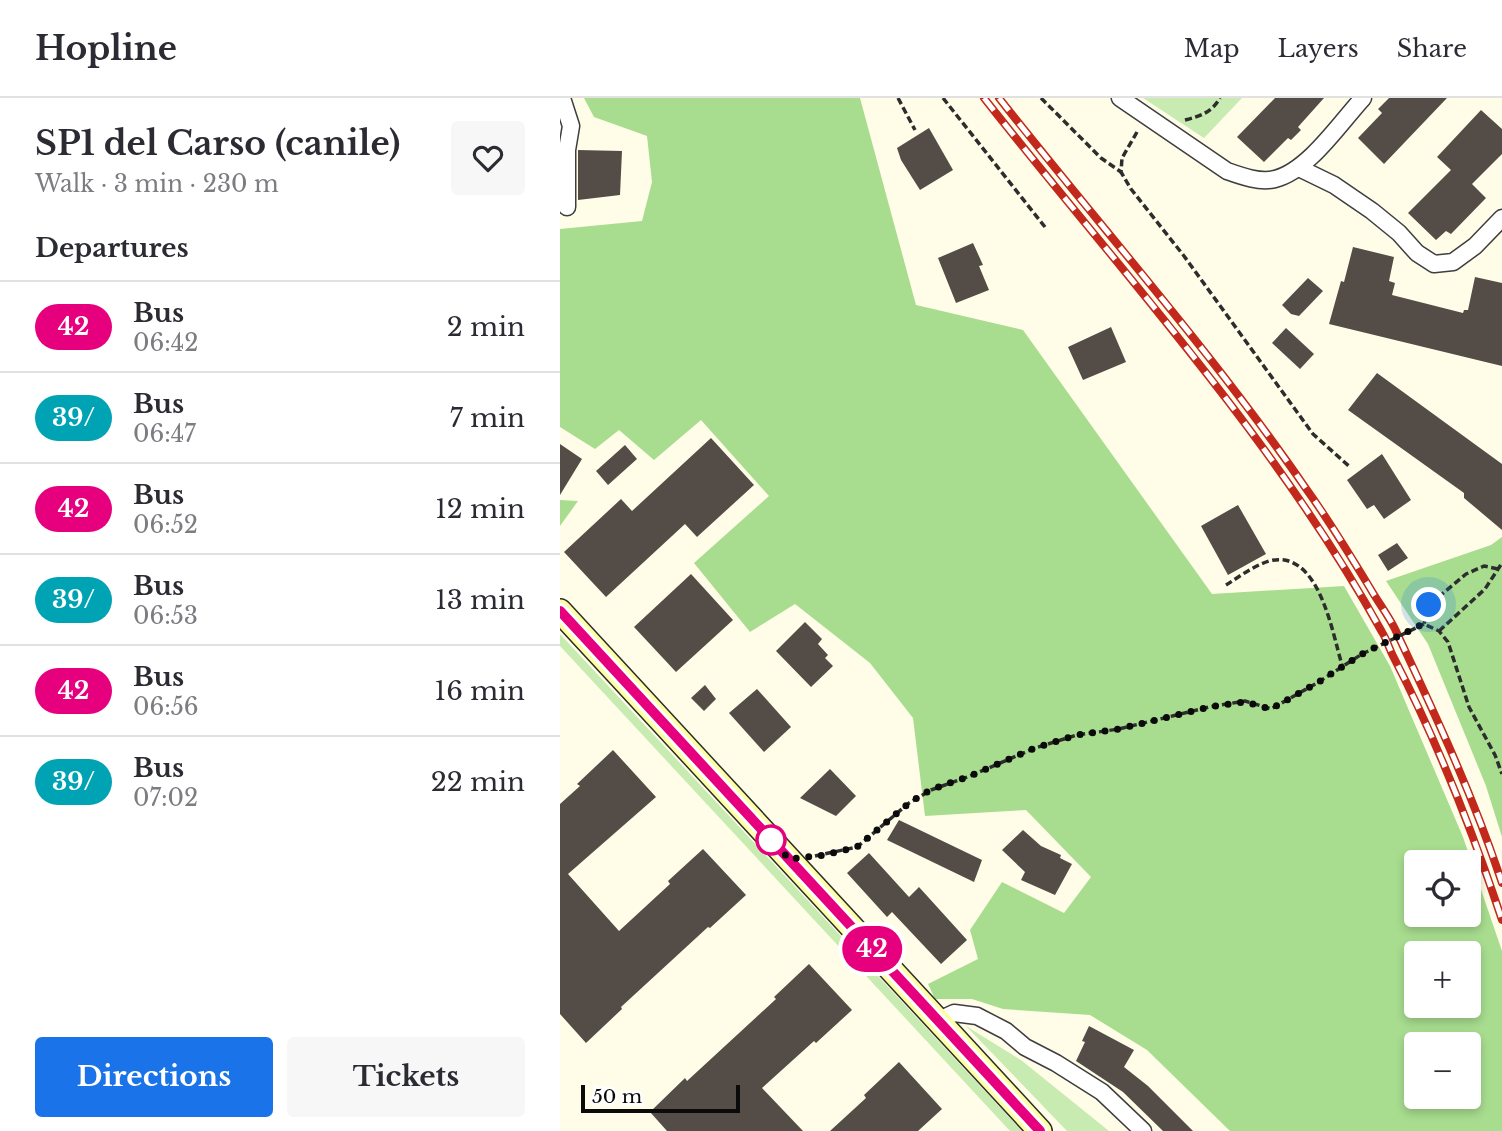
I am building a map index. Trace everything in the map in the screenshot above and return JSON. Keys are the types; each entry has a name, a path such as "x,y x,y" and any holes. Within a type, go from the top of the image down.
{"main road":[{"path":"560,611 1040,1131"}],"street":[{"path":"562,98 571,126 567,150 566,207"},
{"path":"1120,98 1227,171 1247,178 1273,180 1299,168 1363,98"},
{"path":"1299,168 1334,185 1372,211 1399,233 1417,253 1434,264 1453,262 1475,246 1502,218"},
{"path":"939,1020 954,1013 977,1016 1006,1031 1025,1047 1102,1092 1143,1131"}],"path":[{"path":"898,98 915,130"},
{"path":"943,98 1045,227"},
{"path":"1041,98 1101,158 1121,172 1313,434 1350,467"},
{"path":"1170,132 1181,120 1200,117 1214,108 1220,98"},
{"path":"1121,172 1122,158 1130,141 1149,117"},
{"path":"1226,585 1258,565 1272,560 1292,561 1308,573 1318,588 1342,665"},
{"path":"1439,631 1485,589 1502,564"},
{"path":"789,859 825,855 857,847 909,803 930,790 1035,748 1077,735 1119,729 1209,707 1245,702 1271,709 1317,683 1342,665 1423,624 1429,605 1466,574 1484,566 1498,569"},
{"path":"1423,624 1439,631 1448,642 1469,707 1495,755 1502,774"}],"green space":[{"path":"584,98 860,98 916,305 1023,330 1212,594 1344,586 1390,666 1467,850 1404,850 1404,927 1481,927 1481,890 1502,951 1502,1131 1230,1131 1147,1050 1090,1015 1003,1009 972,999 935,999 928,984 978,959 970,930 1002,882 1064,913 1091,877 1026,810 925,816 913,718 870,663 795,604 750,632 694,563 769,496 701,420 654,460 619,430 595,449 560,427 560,229 642,221 652,182 647,136 594,117"},
{"path":"1143,98 1242,98 1204,138"},
{"path":"560,500 578,501 560,526"},
{"path":"1502,537 1502,837 1486,786 1428,644 1386,581 1491,545"},
{"path":"560,634 1022,1131 1010,1131 560,646"},
{"path":"966,1026 1021,1060 1109,1131 1067,1131"}],"building":[{"path":"1275,98 1324,98 1298,127 1301,130 1291,140 1288,138 1264,162 1237,137"},
{"path":"1389,98 1447,98 1384,164 1358,138 1382,113 1378,109"},
{"path":"1481,110 1502,129 1502,154 1472,184 1486,198 1451,234 1446,231 1436,240 1408,213 1451,170 1437,157"},
{"path":"929,128 953,170 920,190 901,160 897,148"},
{"path":"578,150 622,151 620,195 578,200"},
{"path":"973,243 983,265 979,266 989,290 956,303 938,258"},
{"path":"1353,247 1394,257 1389,281 1395,283 1392,295 1463,313 1468,310 1475,277 1502,283 1502,366 1329,324"},
{"path":"1308,278 1323,291 1299,316 1291,314 1282,305"},
{"path":"1111,327 1126,362 1083,380 1068,347"},
{"path":"1286,328 1314,354 1300,369 1272,343"},
{"path":"1377,373 1502,464 1502,530 1464,498 1464,493 1348,410"},
{"path":"711,438 754,485 697,537 685,524 606,597 564,552 621,499 632,511"},
{"path":"560,444 582,459 560,495"},
{"path":"625,445 637,459 608,485 596,471"},
{"path":"1382,454 1411,500 1384,519 1374,505 1367,509 1347,480"},
{"path":"1238,505 1266,554 1228,575 1201,526"},
{"path":"1397,543 1408,558 1388,571 1378,555"},
{"path":"691,574 733,620 676,672 634,627"},
{"path":"805,622 822,639 818,644 828,655 825,658 833,666 811,687 776,651"},
{"path":"705,685 716,699 704,711 691,698"},
{"path":"757,689 791,727 764,752 729,713"},
{"path":"613,750 656,797 568,874 619,931 703,849 746,895 621,1007 622,1009 586,1043 560,1014 560,804"},
{"path":"830,769 856,796 836,816 800,798"},
{"path":"899,820 982,860 974,882 887,840"},
{"path":"1023,830 1041,846 1061,855 1060,858 1072,864 1055,895 1021,880 1025,872 1002,850"},
{"path":"869,853 909,897 919,887 967,940 941,964 892,912 887,917 847,873"},
{"path":"809,964 852,1010 762,1088 803,1131 667,1131 650,1112 776,999 774,997"},
{"path":"1089,1026 1134,1050 1124,1067 1148,1086 1193,1131 1163,1131 1123,1092 1076,1061"},
{"path":"899,1062 942,1109 918,1131 830,1131 866,1098 864,1095"}],"railway":[{"path":"984,98 1245,423 1340,560 1384,635 1439,753 1502,920"},
{"path":"999,98 1234,389 1340,539 1395,629 1466,786 1502,883"}],"bus line":[{"name":"42","path":"560,611 1040,1131"}],"route":[{"path":"771,840 770,838 789,859 825,855 857,847 909,803 930,790 1035,748 1077,735 1119,729 1209,707 1245,702 1271,709 1317,683 1342,665 1423,624 1429,605"}]}
